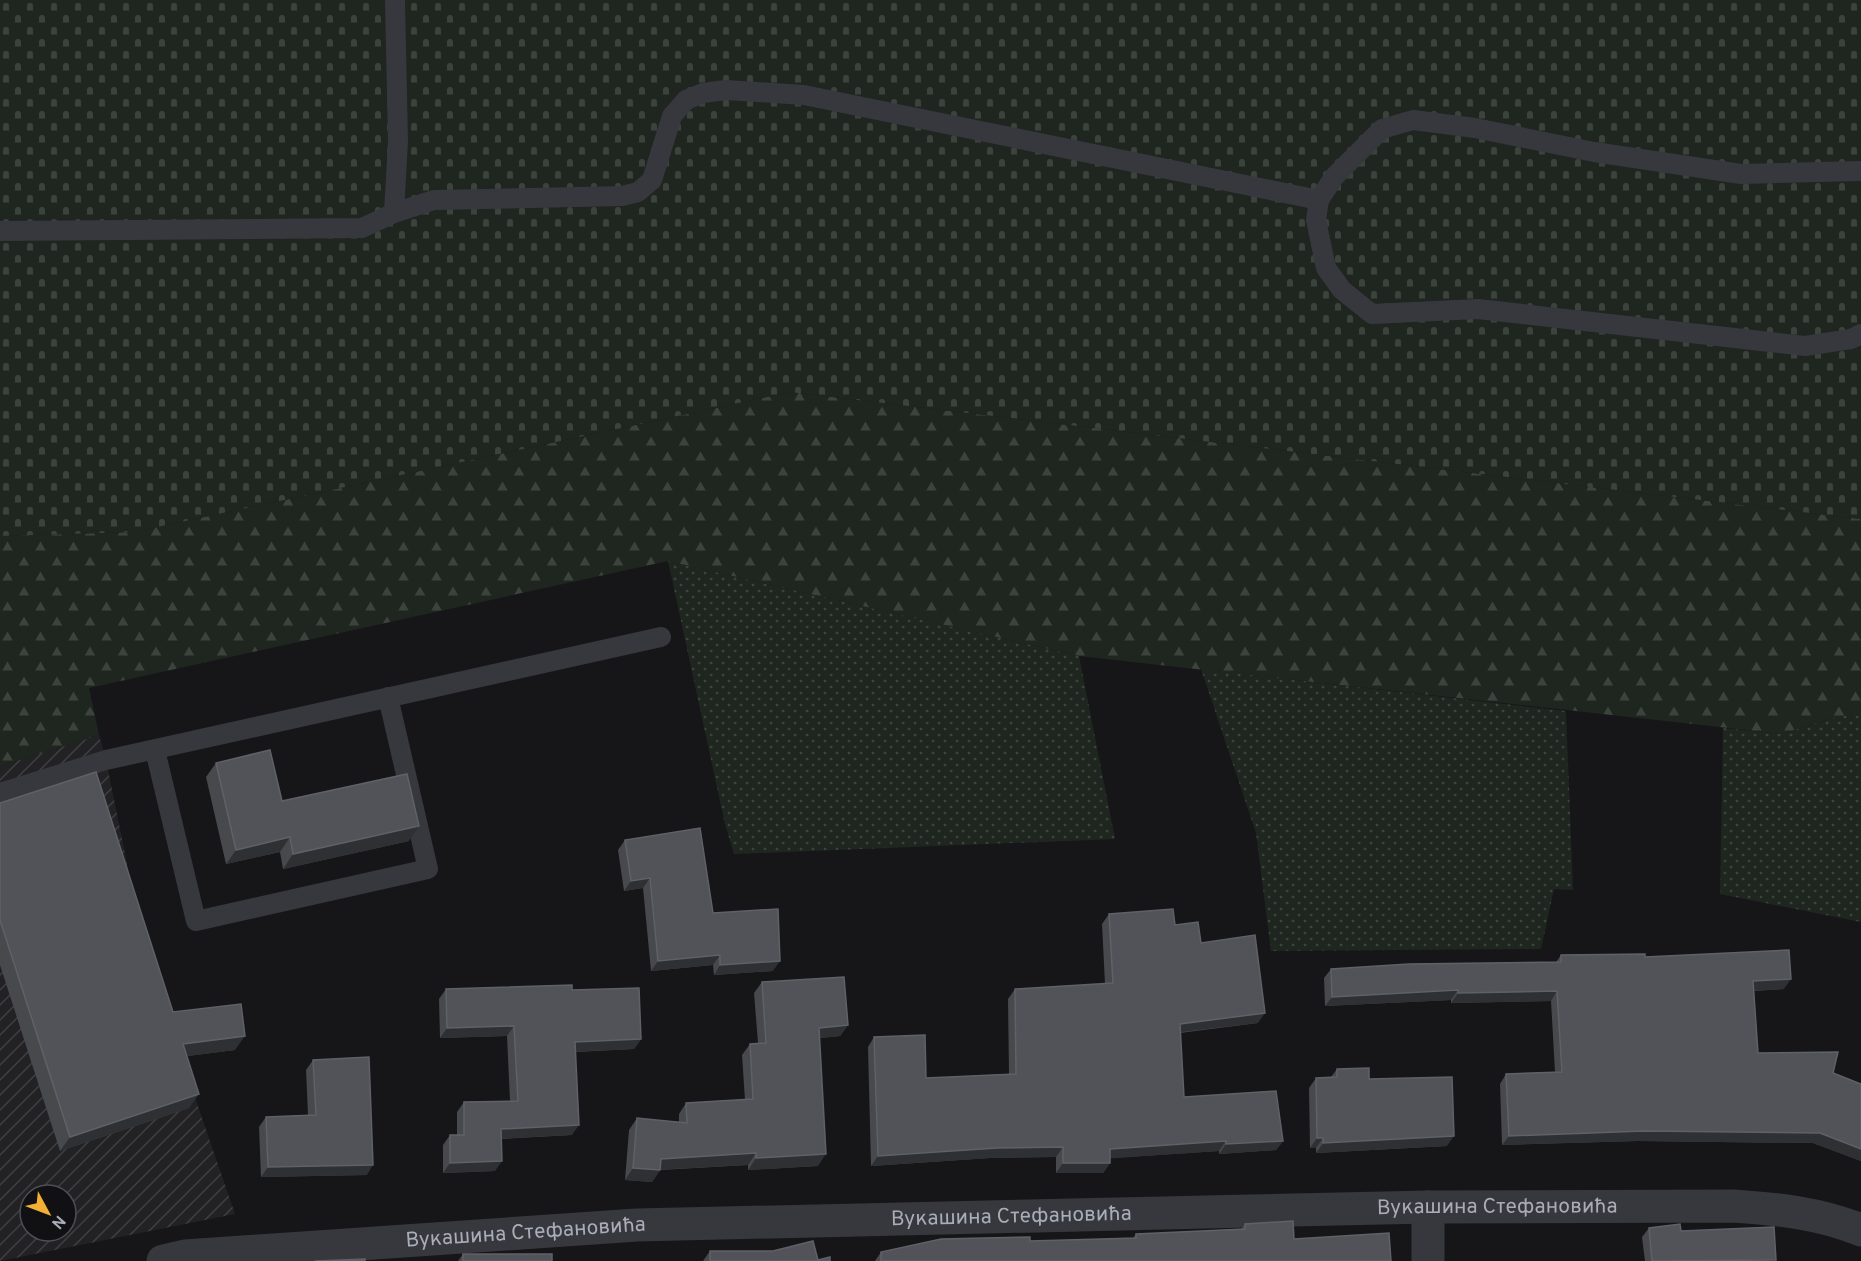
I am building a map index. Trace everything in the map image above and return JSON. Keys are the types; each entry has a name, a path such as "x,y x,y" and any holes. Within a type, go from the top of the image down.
{"street":[{"name":"Вукашина Стефановића","path":"163,1261 185,1256 399,1251 637,1225 1428,1207 1733,1206 1782,1209 1821,1217 1861,1230"},
{"path":"1428,1207 1428,1261"}],"lane":[{"path":"394,213 398,141 395,0"},
{"path":"0,231 362,228 394,213 434,200 622,196 638,192 652,180 672,116 686,100 704,93 726,90 804,95 1319,200"},
{"path":"1861,171 1741,174 1594,152 1475,128 1413,120 1382,129 1334,177 1319,200 1316,220 1326,268 1342,290 1372,314 1478,309 1805,346 1851,339 1861,334"},
{"path":"0,794 106,760 661,637"},
{"path":"154,750 196,921 428,869 388,698"}],"shaded area":[{"path":"99,735 145,952 235,1214 0,1261 0,766"}],"green space":[{"path":"0,0 1861,0 1861,519 790,392 134,532 0,536"},
{"path":"790,392 1861,519 1861,716 1838,716 1782,734 1079,656 668,561 89,688 99,735 0,766 0,536 134,532"},
{"path":"668,561 1079,656 1115,839 734,854 725,824"},
{"path":"1201,669 1566,711 1573,890 1554,889 1541,949 1271,951 1256,833"},
{"path":"1838,716 1861,716 1861,922 1720,894 1723,728 1782,734"}],"building":[{"path":"270,750 282,801 407,774 419,826 293,854 290,837 236,850 216,763"},
{"path":"96,772 173,1012 241,1004 245,1036 183,1044 199,1094 70,1137 0,920 0,803"},
{"path":"700,828 713,913 778,909 780,961 720,965 720,955 658,961 650,878 631,881 625,840"},
{"path":"1173,909 1175,925 1198,922 1201,943 1255,935 1265,1013 1180,1024 1184,1097 1276,1091 1283,1141 1226,1144 1226,1141 1110,1149 1110,1163 1063,1163 1063,1147 997,1148 878,1156 874,1037 925,1035 926,1078 1016,1074 1015,989 1113,983 1109,914"},
{"path":"1789,950 1791,979 1753,981 1758,1053 1838,1052 1833,1073 1861,1084 1861,1149 1820,1133 1644,1131 1509,1136 1506,1074 1562,1072 1557,991 1458,993 1458,990 1332,997 1331,969 1409,964 1561,962 1561,955 1645,954 1645,957"},
{"path":"844,977 848,1025 819,1028 826,1154 756,1158 756,1153 661,1159 660,1170 633,1168 637,1118 687,1123 686,1103 753,1099 750,1044 766,1043 762,982"},
{"path":"572,985 572,990 639,988 641,1039 575,1042 579,1125 501,1129 502,1161 450,1163 450,1135 464,1135 464,1102 518,1101 514,1026 447,1028 446,989"},
{"path":"369,1057 373,1165 268,1167 266,1117 316,1115 313,1060"},
{"path":"1369,1068 1369,1079 1452,1077 1454,1136 1323,1143 1323,1138 1317,1138 1316,1078 1337,1077 1337,1069"},
{"path":"1293,1221 1294,1239 1389,1233 1391,1261 881,1261 881,1252 941,1239 1030,1237 1030,1241 1136,1238 1136,1234 1245,1229 1245,1224"},
{"path":"1680,1224 1681,1231 1774,1227 1776,1260 1652,1261 1649,1228"},
{"path":"813,1241 818,1260 830,1257 830,1261 710,1261 710,1251 773,1251"},
{"path":"463,1254 552,1254 552,1261 463,1261"},
{"path":"365,1259 365,1261 315,1261"}]}
